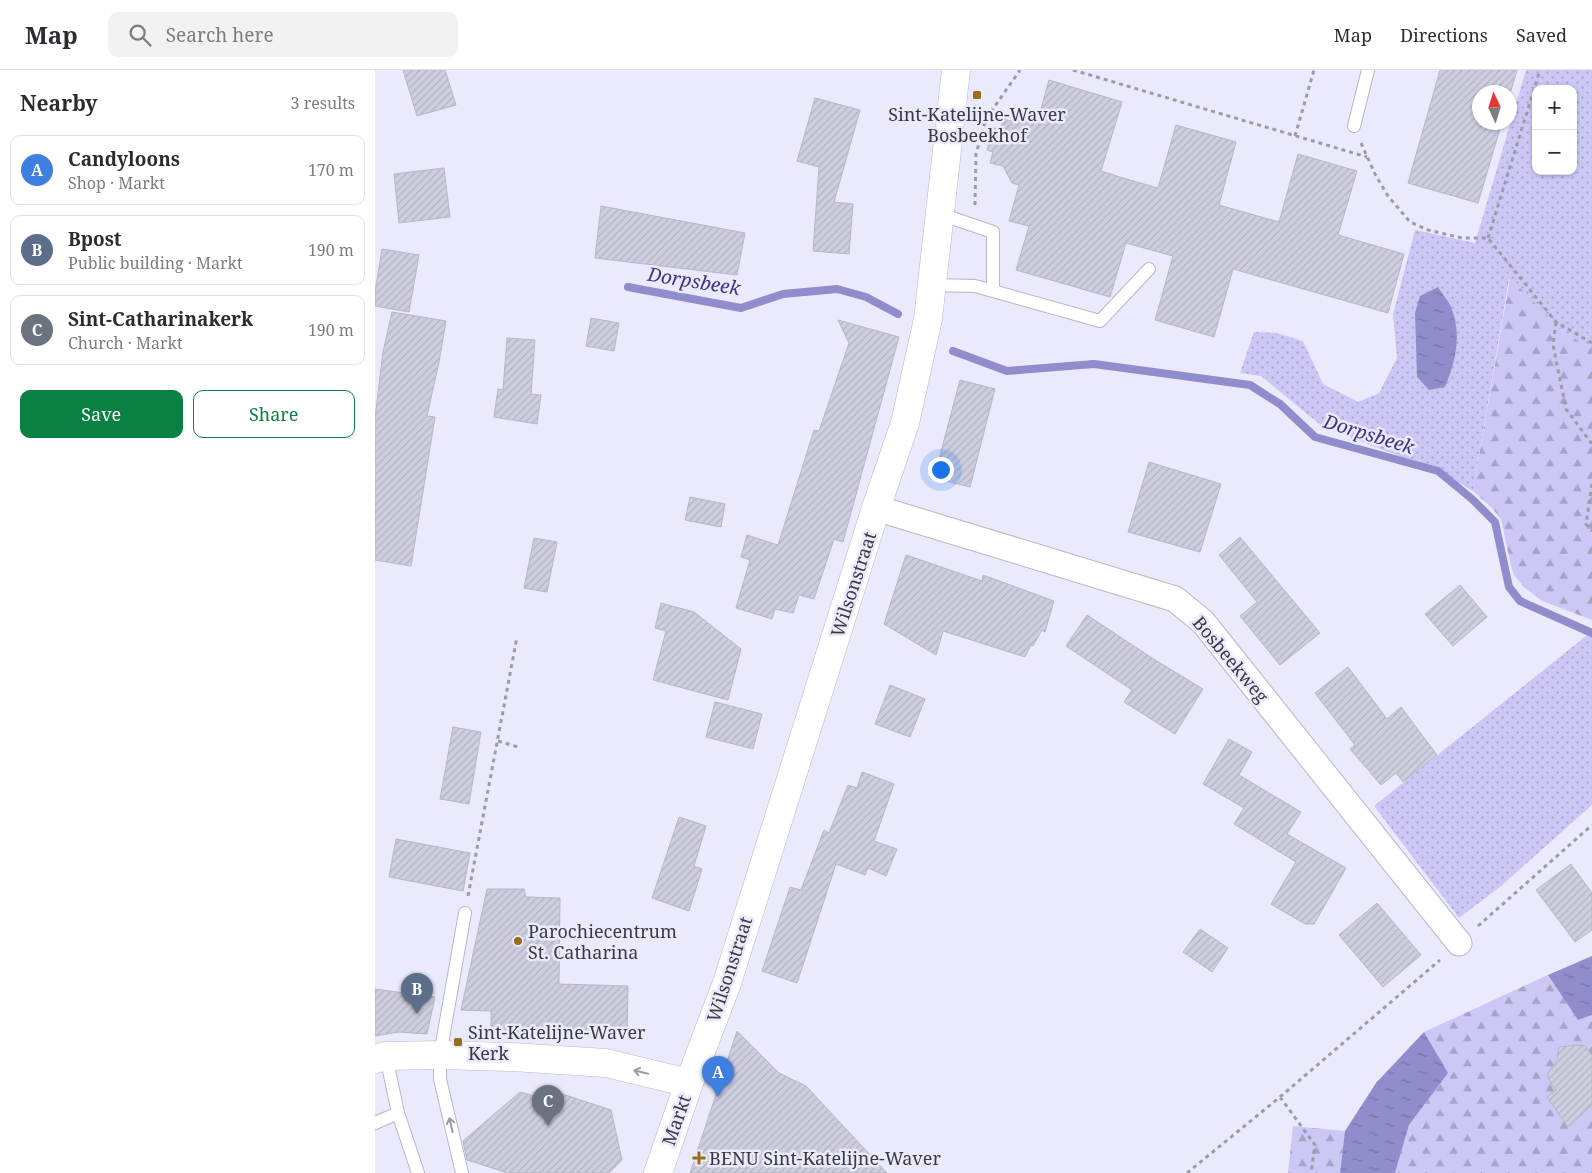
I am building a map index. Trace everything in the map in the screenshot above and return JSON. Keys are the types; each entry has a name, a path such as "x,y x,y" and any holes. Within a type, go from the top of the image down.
{"street":[{"name":"Wilsonstraat","path":"689,1083 725,989 876,508 905,423 928,319 955,70"},
{"name":"Bosbeekweg","path":"876,508 1175,599 1203,622 1459,943"},
{"name":"Markt","path":"381,1058 440,1055 606,1063 689,1083 658,1173"}],"lane":[{"path":"1354,126 1368,70"},
{"path":"939,214 993,232 993,291"},
{"path":"931,285 975,286 1100,321 1149,269"},
{"path":"461,1173 441,1079 440,1055 465,913"},
{"path":"381,1058 418,1173"},
{"path":"375,1122 398,1113"}],"path":[{"path":"975,226 976,154 979,140 986,119 1020,70"},
{"path":"1073,70 1367,157"},
{"path":"1295,136 1314,70"},
{"path":"1488,238 1540,70"},
{"path":"1354,126 1375,174 1388,196 1410,222 1428,230 1462,238 1488,238"},
{"path":"1488,238 1556,322 1592,343"},
{"path":"1556,322 1553,345 1566,409 1592,444"},
{"path":"1592,484 1586,524 1592,531"},
{"path":"465,913 517,637"},
{"path":"498,741 518,747"},
{"path":"1187,1173 1280,1097 1459,943 1592,825"},
{"path":"1280,1097 1315,1145 1311,1173"}],"green space":[{"path":"1526,70 1592,70 1592,349 1563,331 1509,279 1473,491 1438,471 1323,427 1261,376 1240,373 1254,332 1277,333 1303,341 1323,384 1358,402 1379,393 1397,358 1393,314 1415,230 1475,243 1508,130 1517,130 1517,101"},
{"path":"1510,278 1563,331 1592,349 1592,620 1542,601 1525,588 1514,575 1501,519 1473,491"},
{"path":"1591,632 1592,805 1501,886 1459,918 1374,806"},
{"path":"1548,975 1578,1020 1592,1015 1592,1173 1395,1173 1409,1125 1448,1073 1424,1032"},
{"path":"1293,1126 1345,1131 1340,1173 1288,1173"}],"water":[{"path":"1438,287 1450,304 1457,337 1455,357 1445,387 1429,390 1417,377 1415,313 1420,296"},
{"path":"1592,956 1592,1015 1578,1020 1548,975"},
{"path":"1424,1032 1448,1073 1409,1125 1395,1173 1340,1173 1345,1131 1376,1083"}],"building":[{"path":"403,70 445,70 456,105 417,116"},
{"path":"1440,70 1517,70 1513,85 1472,85 1472,130 1500,130 1478,203 1408,183"},
{"path":"1049,80 1122,102 1101,171 1123,178 1158,188 1176,125 1236,142 1219,205 1279,222 1298,154 1357,171 1338,235 1404,254 1388,313 1233,269 1214,337 1155,320 1173,256 1126,243 1110,297 1016,270 1029,226 1009,221 1019,185 1012,183 1003,166 990,163 993,152 987,150 993,128 1000,129 1003,119 1016,122 1031,113 1039,116"},
{"path":"815,98 860,110 834,202 853,204 849,254 813,251 819,167 797,161"},
{"path":"444,168 450,217 399,223 394,174"},
{"path":"601,206 745,233 737,275 595,258"},
{"path":"382,249 419,255 409,312 375,306 375,292"},
{"path":"392,312 446,321 427,416 435,417 411,566 375,560 375,418 383,352"},
{"path":"591,318 619,323 614,351 586,346"},
{"path":"838,320 899,337 843,542 834,539 814,599 799,595 793,613 775,609 772,619 736,608 750,560 741,557 747,535 778,545 814,430 819,431 849,343"},
{"path":"507,338 535,340 531,394 541,395 537,424 494,417 498,389 503,390"},
{"path":"960,380 995,389 970,487 934,478"},
{"path":"1149,462 1221,484 1200,552 1128,532"},
{"path":"690,497 725,504 721,527 685,520"},
{"path":"1240,537 1320,633 1280,665 1240,616 1257,602 1219,555"},
{"path":"534,538 557,542 547,592 524,588"},
{"path":"906,555 982,581 983,575 1054,601 1045,632 1042,630 1025,657 943,631 936,655 884,624"},
{"path":"1460,585 1487,617 1453,646 1425,614"},
{"path":"661,603 694,612 741,649 728,700 653,680 666,631 655,628"},
{"path":"1087,615 1203,689 1175,734 1124,702 1132,690 1066,646"},
{"path":"1348,667 1387,719 1401,707 1437,755 1403,782 1396,773 1381,785 1350,749 1355,745 1315,693"},
{"path":"890,685 925,699 910,737 875,724"},
{"path":"715,702 762,714 753,749 706,737"},
{"path":"453,727 481,732 469,804 440,799"},
{"path":"1229,739 1252,752 1239,775 1301,812 1287,834 1346,868 1314,924 1305,924 1271,904 1296,862 1234,824 1244,808 1203,784"},
{"path":"862,772 894,784 874,841 897,849 886,876 868,868 865,875 836,864 797,983 762,971 790,887 801,890 824,830 829,833 848,785 857,788"},
{"path":"679,817 706,826 694,866 702,869 689,911 652,898"},
{"path":"396,839 470,853 463,891 389,877"},
{"path":"1571,864 1592,893 1592,930 1575,942 1536,890"},
{"name":"Parochiecentrum St. Catharina","path":"487,889 524,889 526,897 560,898 559,984 628,986 627,1036 491,1036 491,1011 461,1010"},
{"path":"1377,903 1421,955 1383,987 1339,935"},
{"path":"1200,929 1228,948 1212,972 1183,952"},
{"path":"375,989 435,997 427,1034 399,1032 375,1036"},
{"path":"737,1031 779,1073 806,1086 887,1173 690,1173"},
{"path":"1585,1046 1592,1055 1592,1105 1568,1127 1547,1097 1556,1090 1548,1078 1548,1073 1557,1060 1559,1047"},
{"path":"547,1089 611,1110 622,1160 609,1173 508,1173 467,1160 463,1141 520,1092 538,1097"}],"waterway":[{"name":"Dorpsbeek","path":"628,287 741,308 783,294 837,289 866,297 898,314"},
{"name":"Dorpsbeek","path":"953,351 1007,371 1094,364 1250,385 1280,404 1315,437 1438,471 1472,499 1495,522 1509,587 1520,601 1592,633"}],"place":[{"name":"Sint-Katelijne-Waver Bosbeekhof","path":"977,95"},
{"name":"Parochiecentrum St. Catharina","path":"518,941"},
{"name":"Bpost","path":"417,1014"},
{"name":"Sint-Katelijne-Waver Kerk","path":"458,1042"},
{"name":"Candyloons","path":"718,1097"},
{"name":"Sint-Catharinakerk","path":"548,1126"},
{"name":"BENU Sint-Katelijne-Waver","path":"699,1158"}]}
